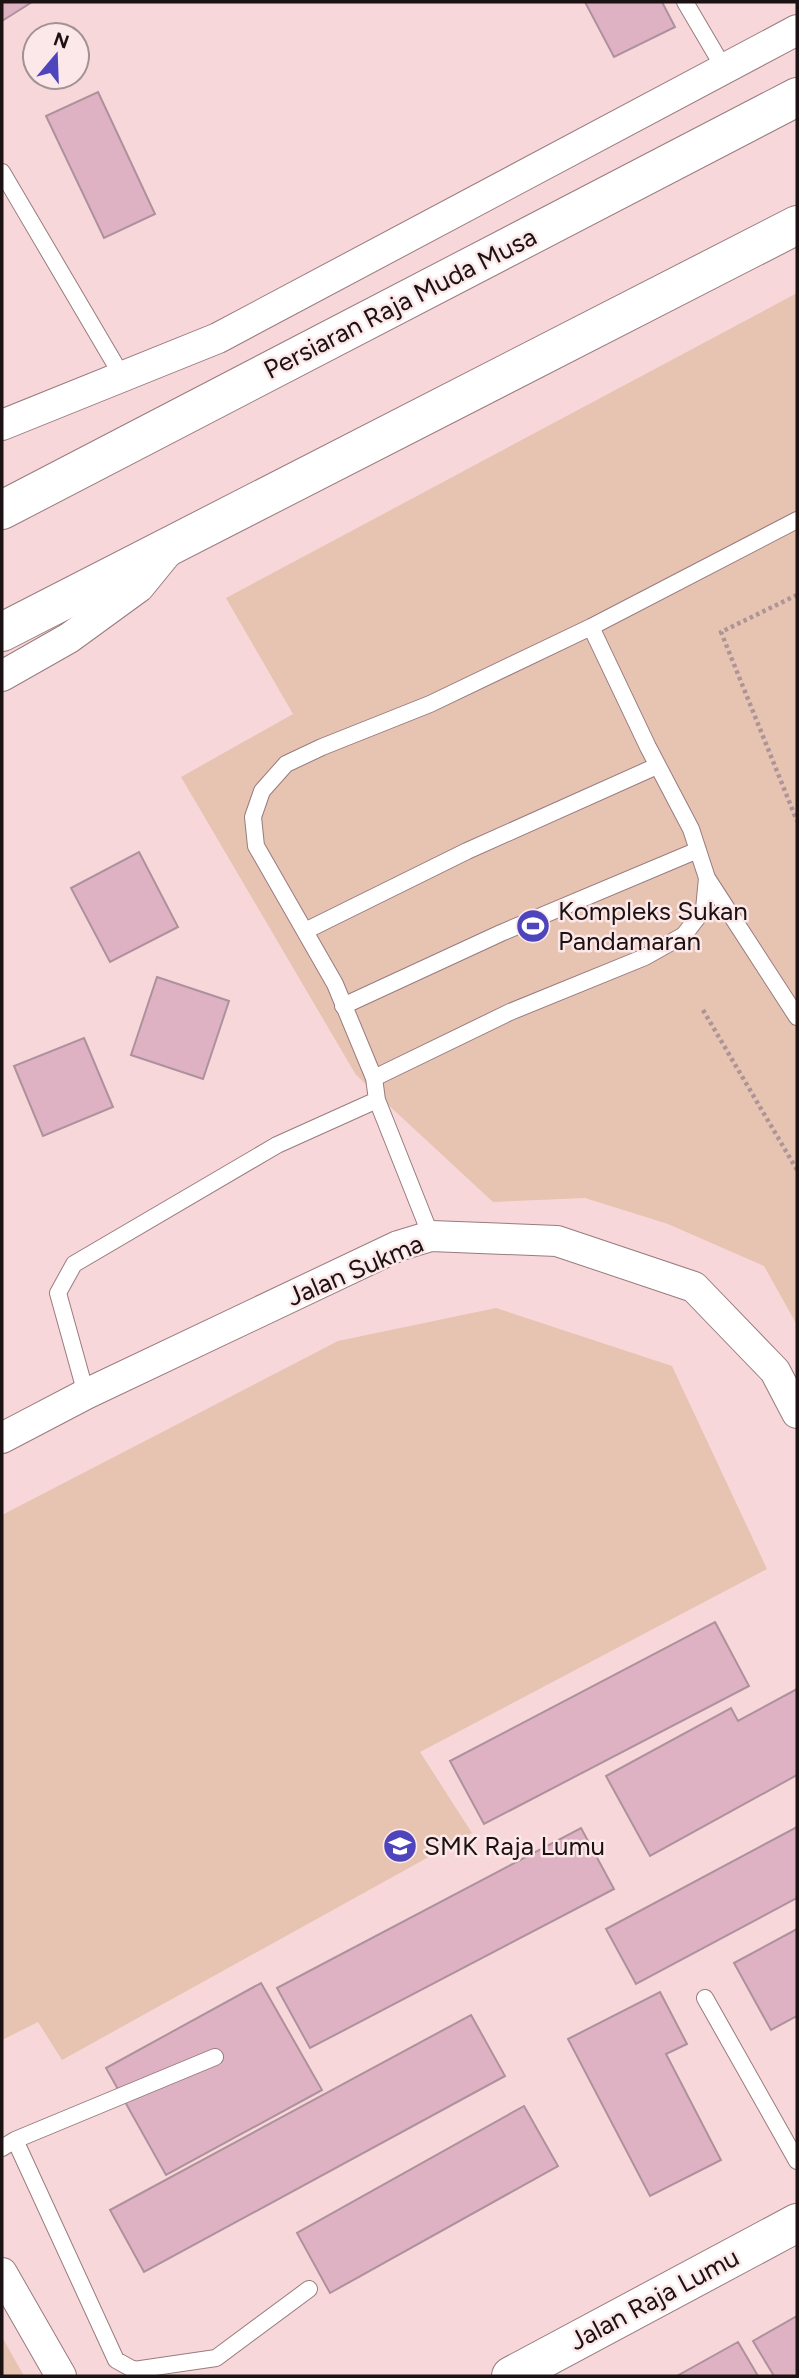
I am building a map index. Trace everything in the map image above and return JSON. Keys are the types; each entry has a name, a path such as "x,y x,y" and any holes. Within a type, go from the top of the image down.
{"main road":[{"name":"Persiaran Raja Muda Musa","path":"2,510 797,97"},
{"path":"2,632 797,225"},
{"name":"Jalan Raja Lumu","path":"511,2376 797,2222"}],"street":[{"path":"2,425 218,338 725,71 797,30"},
{"path":"2,676 69,638 139,587 173,545"},
{"name":"Jalan Sukma","path":"2,1438 86,1394 398,1246 431,1236 557,1241 694,1287 775,1371 797,1413"},
{"path":"2,2273 61,2376"}],"lane":[{"path":"685,2 725,71"},
{"path":"2,172 122,376"},
{"path":"431,1236 377,1100 374,1078 335,984 256,846 253,817 262,791 286,764 430,704 591,627 797,520"},
{"path":"591,627 657,766 691,829 707,878 797,1017"},
{"path":"304,931 467,851 657,766"},
{"path":"344,1006 501,933 698,850"},
{"path":"374,1078 510,1012 645,957 684,935 704,909 707,878"},
{"path":"86,1394 58,1293 74,1264 277,1145 377,1100"},
{"path":"705,1998 797,2161"},
{"path":"215,2057 9,2144 116,2360 134,2370 216,2358 309,2289"}],"path":[{"path":"797,595 721,632 797,821"},
{"path":"703,1010 797,1170"}],"shaded area":[{"name":"Kompleks Sukan Pandamaran","path":"797,293 797,1325 764,1266 668,1224 585,1198 493,1202 356,1075 181,777 293,714 226,598"},
{"path":"496,1308 672,1366 767,1569 420,1752 472,1833 62,2060 38,2022 2,2040 2,1515 338,1341"},
{"path":"2,2337 24,2376 2,2376"}],"building":[{"path":"2,2 32,2 2,21"},
{"path":"585,2 662,2 675,27 614,57"},
{"path":"98,92 155,214 104,238 46,116"},
{"path":"139,852 178,927 110,962 71,888"},
{"path":"157,977 229,1001 203,1079 131,1055"},
{"path":"84,1038 113,1107 43,1136 14,1066"},
{"path":"715,1622 749,1686 484,1824 450,1761"},
{"path":"797,1689 797,1775 650,1856 606,1776 731,1708 738,1721"},
{"path":"797,1827 797,1898 636,1984 606,1929"},
{"path":"581,1828 614,1889 310,2048 277,1988"},
{"path":"797,1929 797,2016 771,2030 734,1963"},
{"path":"261,1983 322,2090 166,2175 106,2068"},
{"path":"660,1992 687,2044 666,2054 721,2160 650,2196 568,2039"},
{"path":"471,2015 505,2076 144,2272 110,2210"},
{"path":"524,2106 558,2166 330,2293 297,2233"},
{"path":"797,2316 797,2376 774,2376 753,2341"},
{"path":"738,2342 758,2376 677,2376"}],"place":[{"name":"Kompleks Sukan Pandamaran","path":"533,926"},
{"name":"SMK Raja Lumu","path":"400,1846"}]}
